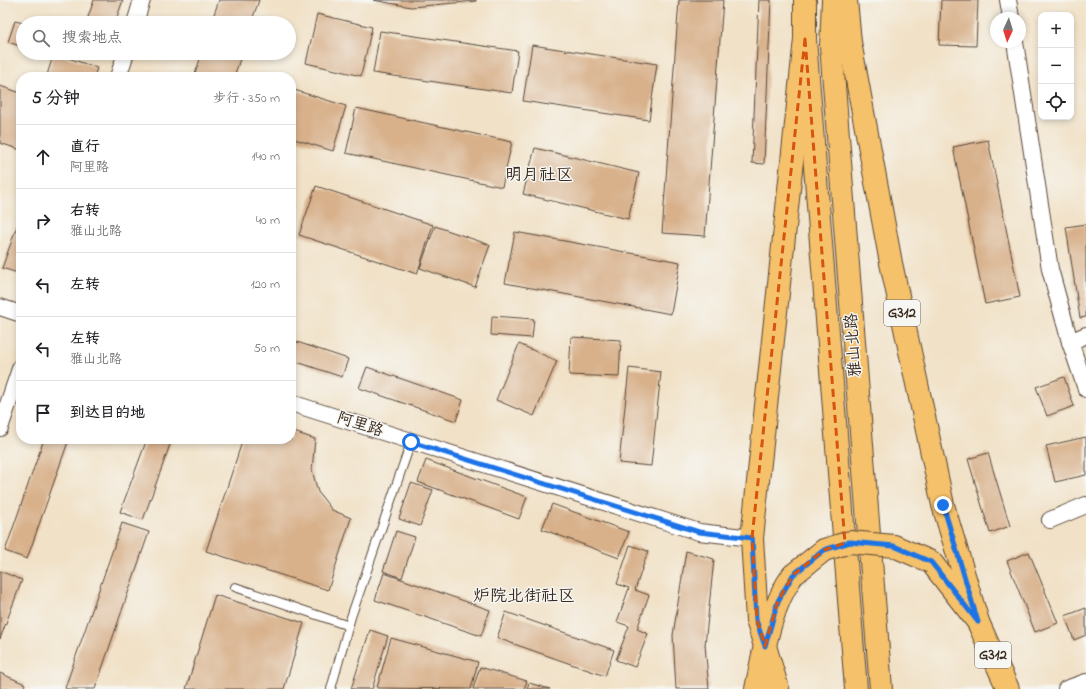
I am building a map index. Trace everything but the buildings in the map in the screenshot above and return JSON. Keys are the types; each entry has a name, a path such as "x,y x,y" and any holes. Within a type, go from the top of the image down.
{"main road":[{"path":"805,0 805,39 856,689"},
{"name":"雅山北路","path":"833,0 831,46 881,689"},
{"name":"G312","path":"846,0 850,42 896,285 943,505 978,622 1008,689"},
{"path":"778,689 756,620 752,538 805,39"},
{"path":"756,689 765,646 778,601 793,575 824,550 850,542 894,546 931,562 978,622"}],"street":[{"path":"137,16 142,0"},
{"path":"1008,0 1010,12"},
{"path":"1016,48 1050,269 1070,342 1086,389"},
{"path":"120,72 124,60"},
{"path":"0,307 16,312"},
{"path":"1070,342 1086,335"},
{"path":"0,428 16,381"},
{"name":"阿里路","path":"296,405 699,532 752,538"},
{"path":"1050,520 1086,505"},
{"path":"1066,689 1086,682"}],"lane":[{"path":"331,689 349,626 411,442"},
{"path":"235,587 349,626"}],"highlighted area":[{"path":"805,39 845,543 824,550 793,575 778,601 765,646 757,620 752,538"}],"district":[{"name":"明月社区","path":"539,175"},
{"name":"炉院北街社区","path":"524,596"}],"route":[{"path":"411,442 699,532 752,538 756,620 765,646 778,601 793,575 824,550 850,542 894,546 931,562 944,576 978,622 943,505"}]}
